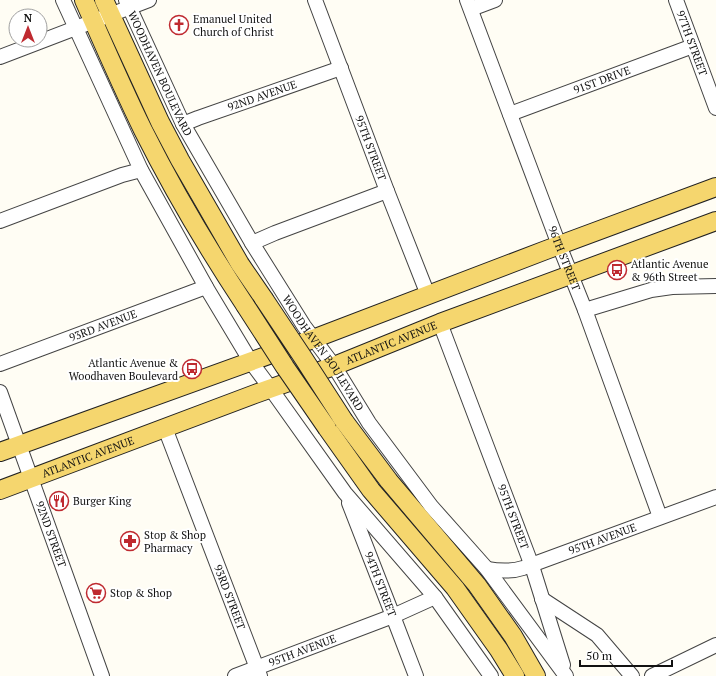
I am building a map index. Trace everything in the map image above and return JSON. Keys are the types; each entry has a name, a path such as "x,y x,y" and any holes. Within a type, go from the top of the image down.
{"main road":[{"path":"84,0 143,130 164,171 228,280 285,367 371,490 455,588 515,676"},
{"name":"WOODHAVEN BOULEVARD","path":"108,7 160,122 240,264 304,358 344,421 389,481 477,585 513,636 536,676"},
{"path":"0,452 251,362 716,187"},
{"name":"ATLANTIC AVENUE","path":"0,490 334,366 440,323 716,221"}],"street":[{"path":"63,0 141,170 206,287 251,362 345,493 435,597 491,676"},
{"path":"0,56 93,21 108,7 149,0"},
{"name":"95TH STREET","path":"315,0 428,295"},
{"path":"469,5 495,0"},
{"name":"97TH STREET","path":"676,0 716,108"},
{"name":"WOODHAVEN BOULEVARD","path":"127,4 183,124 252,243 313,339 334,366 369,423 431,506 487,569 567,676"},
{"name":"96TH STREET","path":"469,5 570,275 585,310 660,517"},
{"name":"91ST DRIVE","path":"510,114 693,46"},
{"name":"92ND AVENUE","path":"183,124 341,68"},
{"path":"0,221 122,175 141,170"},
{"path":"252,243 387,191"},
{"path":"585,310 651,290 672,286 716,286"},
{"name":"93RD AVENUE","path":"0,364 206,287"},
{"name":"95TH STREET","path":"440,323 532,566 542,599"},
{"name":"92ND STREET","path":"0,392 102,676"},
{"name":"93RD STREET","path":"165,428 259,672"},
{"name":"94TH STREET","path":"345,493 416,676"},
{"name":"95TH AVENUE","path":"487,569 515,571 532,566 716,497"},
{"name":"95TH AVENUE","path":"235,676 259,672 435,597"},
{"path":"542,599 596,635 632,676"},
{"name":"WOODHAVEN BOULEVARD","path":"542,599 567,676"},
{"path":"652,676 716,645"}],"place":[{"name":"Emanuel United Church of Christ","path":"179,25"},
{"name":"Atlantic Avenue & 96th Street","path":"617,270"},
{"name":"Atlantic Avenue & Woodhaven Boulevard","path":"192,369"},
{"name":"Burger King","path":"59,501"},
{"name":"Stop & Shop Pharmacy","path":"130,541"},
{"name":"Stop & Shop","path":"96,593"}]}
